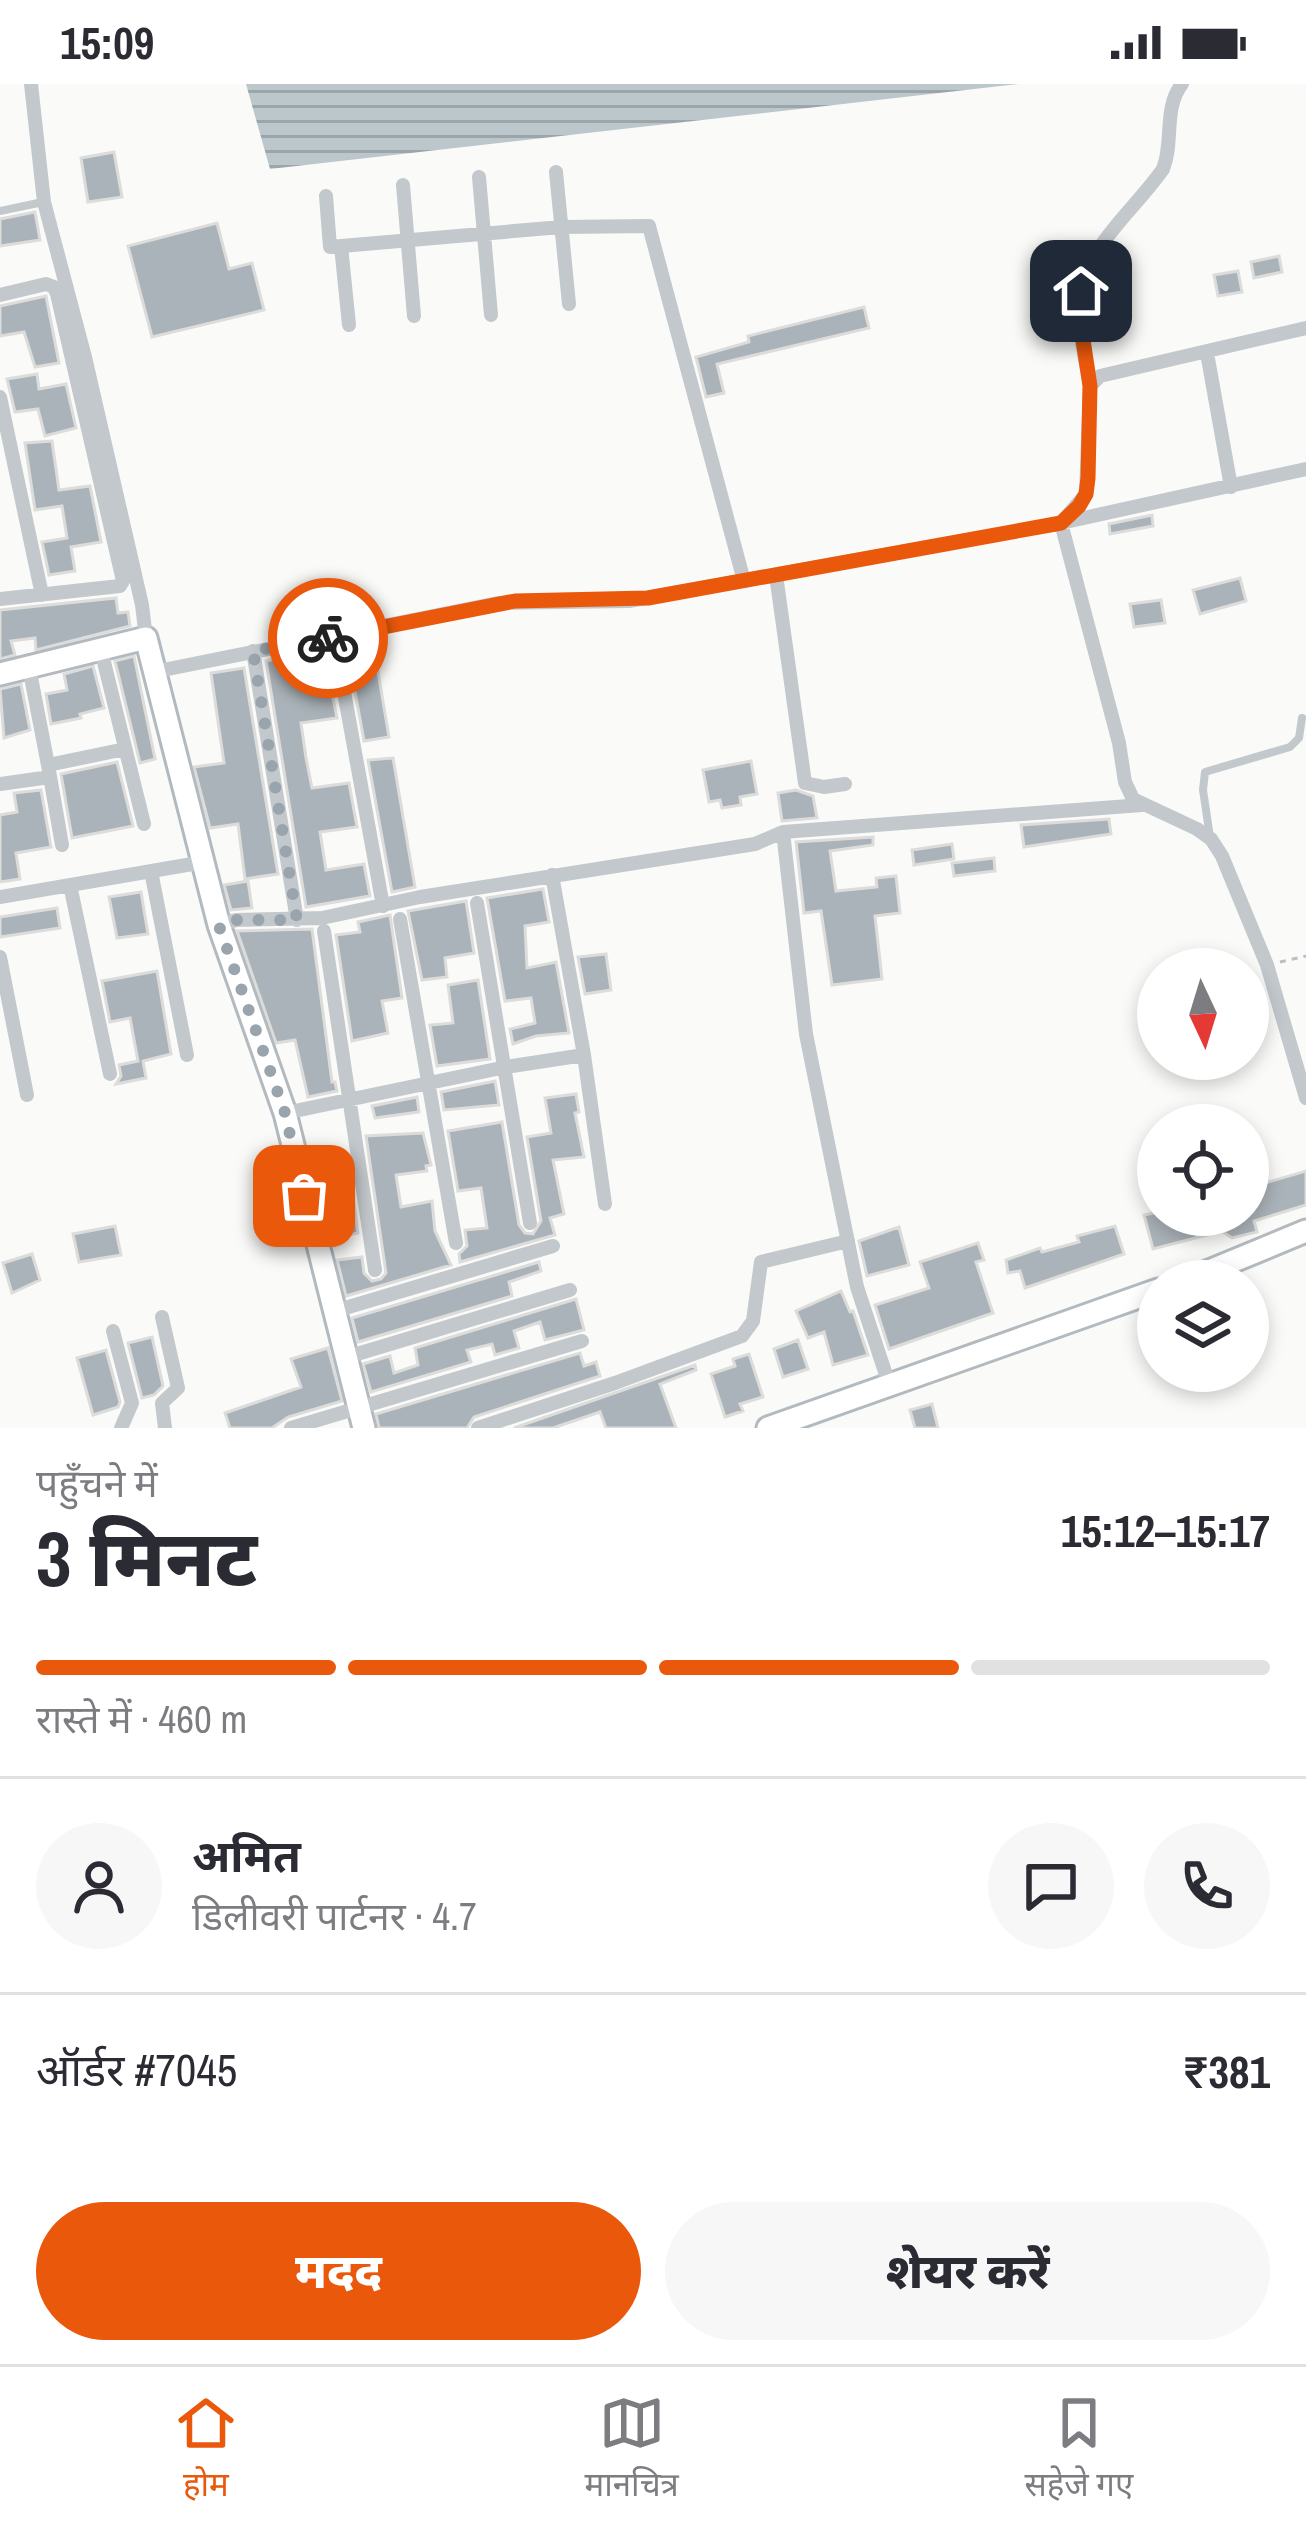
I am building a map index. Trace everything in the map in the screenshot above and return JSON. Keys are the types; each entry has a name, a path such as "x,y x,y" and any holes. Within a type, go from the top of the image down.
{"street":[{"path":"31,84 44,202 90,378 153,672 219,926 285,1113 364,1428"},
{"path":"1061,523 1086,494 1090,386 1079,313 1081,291 1102,242 1163,169 1169,155 1171,110 1182,84"},
{"path":"556,172 569,304"},
{"path":"478,177 491,315"},
{"path":"403,185 414,316"},
{"path":"326,196 328,245 561,227 649,226 744,581"},
{"path":"340,246 350,325"},
{"path":"0,296 46,284 54,287 123,580 120,586 0,598"},
{"path":"1090,386 1110,371 1306,328"},
{"path":"1207,353 1231,487"},
{"path":"0,398 42,595"},
{"path":"153,672 515,601 629,601 744,581 1061,523 1306,470"},
{"path":"1061,523 1125,782 1137,802"},
{"path":"776,575 805,783 845,784"},
{"path":"334,637 383,906"},
{"path":"0,674 146,638"},
{"path":"101,650 143,824"},
{"path":"253,651 297,920"},
{"path":"29,667 62,845"},
{"path":"0,784 125,749"},
{"path":"219,926 236,920 297,920 755,844 782,832 1137,802 1211,838 1260,948"},
{"path":"782,832 806,1034 857,1287 890,1387"},
{"path":"0,897 204,862"},
{"path":"151,871 187,1055"},
{"path":"552,875 605,1204"},
{"path":"70,885 110,1074"},
{"path":"477,903 530,1223"},
{"path":"400,919 456,1243"},
{"path":"324,932 375,1270"},
{"path":"0,957 28,1095"},
{"path":"1269,972 1306,1098"},
{"path":"285,1113 584,1055"},
{"path":"1236,1260 1306,1231"},
{"path":"478,1428 742,1336 753,1321 761,1262 848,1241"},
{"path":"335,1311 553,1246"},
{"path":"347,1358 570,1290"},
{"path":"768,1428 1137,1299"},
{"path":"121,1428 133,1410 161,1403 178,1388 162,1317"},
{"path":"113,1331 133,1410"},
{"path":"291,1428 582,1341"},
{"path":"161,1403 165,1428"}],"lane":[{"path":"0,211 44,202"},
{"path":"1211,838 1203,777 1210,768 1295,744 1302,718"}],"path":[{"path":"1269,965 1306,956"}],"shaded area":[{"path":"246,84 1019,84 270,169"}],"building":[{"path":"114,152 122,197 88,202 81,158"},
{"path":"35,212 40,240 0,246 0,219"},
{"path":"217,223 229,269 252,263 264,310 152,337 128,246"},
{"path":"1279,256 1282,272 1254,278 1251,262"},
{"path":"1238,271 1242,292 1218,296 1214,275"},
{"path":"46,296 59,363 35,367 24,332 0,336 0,306"},
{"path":"864,307 869,328 717,364 724,393 706,397 696,357 749,342 748,336"},
{"path":"37,374 39,389 66,384 76,428 45,436 38,409 15,412 7,379"},
{"path":"52,441 59,490 90,486 101,542 71,547 75,571 49,575 42,542 67,538 62,506 35,510 25,443"},
{"path":"1152,515 1153,526 1110,534 1109,524"},
{"path":"1240,578 1246,601 1200,614 1193,590"},
{"path":"116,598 118,613 128,612 130,626 36,650 35,638 11,641 15,655 0,659 0,610"},
{"path":"1161,600 1165,623 1134,627 1130,604"},
{"path":"323,649 337,718 301,723 306,758 312,788 349,783 357,827 320,832 326,870 364,864 370,896 306,907 266,661"},
{"path":"134,656 155,759 140,763 115,661"},
{"path":"93,666 104,708 51,724 46,694 67,690 64,674"},
{"path":"377,666 389,737 364,741 351,670"},
{"path":"244,668 278,874 245,879 238,824 210,828 194,767 224,763 211,673"},
{"path":"21,684 30,730 4,738 0,689"},
{"path":"393,758 415,887 392,892 368,760"},
{"path":"751,761 757,794 740,797 741,805 722,808 720,800 709,802 703,770"},
{"path":"117,762 133,826 72,838 61,774"},
{"path":"41,790 51,847 16,853 20,879 0,882 0,815 17,812 14,793"},
{"path":"796,790 813,796 817,818 782,821 778,793"},
{"path":"1109,819 1111,834 1024,847 1021,825"},
{"path":"873,837 873,845 830,851 836,891 877,887 876,878 896,876 900,913 875,916 882,979 832,985 821,911 804,913 796,842"},
{"path":"952,844 954,859 914,865 912,850"},
{"path":"994,858 995,871 954,876 952,863"},
{"path":"248,881 252,908 231,910 224,885"},
{"path":"543,889 549,922 525,926 527,968 556,962 569,1033 513,1044 510,1029 535,1023 531,998 505,1001 487,898"},
{"path":"141,892 148,934 117,938 109,897"},
{"path":"466,901 474,953 445,958 447,977 422,980 408,911"},
{"path":"57,908 60,928 0,937 0,917"},
{"path":"390,915 402,998 382,1001 388,1033 352,1041 336,935 360,932 358,922"},
{"path":"312,929 337,1091 308,1097 295,1040 276,1043 237,931"},
{"path":"606,954 611,990 585,994 578,957"},
{"path":"157,971 171,1054 143,1061 146,1078 116,1084 121,1076 119,1065 138,1061 130,1018 110,1022 102,981"},
{"path":"478,980 490,1059 437,1066 430,1025 453,1023 448,985"},
{"path":"495,1081 499,1105 444,1110 441,1092"},
{"path":"576,1094 584,1157 553,1160 564,1214 550,1218 555,1235 460,1262 459,1254 467,1246 465,1230 487,1228 481,1188 458,1191 448,1131 502,1122 519,1225 533,1234 541,1221 527,1137 551,1133 545,1098"},
{"path":"417,1097 419,1112 375,1118 372,1106"},
{"path":"423,1133 431,1165 426,1166 427,1171 396,1175 401,1207 432,1201 435,1231 451,1265 346,1296 337,1260 362,1257 364,1273 372,1281 386,1273 366,1136"},
{"path":"1306,1171 1306,1205 1269,1216 1269,1182"},
{"path":"353,1197 358,1233 341,1236 335,1245 323,1202"},
{"path":"115,1226 121,1255 79,1262 73,1234"},
{"path":"1115,1226 1124,1254 1025,1288 1020,1271 1008,1273 1006,1260 1079,1242 1077,1236"},
{"path":"899,1227 909,1265 867,1276 859,1241"},
{"path":"1150,1236 1203,1236 1153,1249"},
{"path":"978,1243 984,1260 976,1262 993,1313 889,1349 875,1305 929,1288 920,1262"},
{"path":"32,1254 40,1280 12,1293 3,1263"},
{"path":"539,1262 541,1271 509,1282 512,1296 358,1342 352,1318"},
{"path":"841,1291 868,1355 833,1365 824,1332 808,1338 796,1311"},
{"path":"576,1299 584,1330 545,1340 540,1322 514,1331 519,1348 495,1355 492,1344 467,1350 471,1362 371,1392 363,1364 390,1356 394,1373 418,1365 415,1348"},
{"path":"152,1337 163,1386 142,1398 128,1343"},
{"path":"798,1340 808,1369 783,1377 774,1349"},
{"path":"328,1348 342,1401 288,1417 272,1428 230,1428 225,1413 301,1387 291,1359"},
{"path":"106,1350 120,1402 118,1407 93,1415 77,1358"},
{"path":"580,1353 584,1366 596,1362 600,1376 474,1417 467,1428 379,1428 376,1414"},
{"path":"749,1354 763,1397 740,1404 743,1411 725,1417 711,1374 735,1366 733,1359"},
{"path":"695,1365 696,1370 660,1384 676,1428 606,1428 600,1412 553,1428 514,1428"},
{"path":"932,1404 938,1428 915,1428 910,1410"}],"way so far":[{"path":"304,1196 285,1113 219,926 236,920 297,920 253,651 328,638"}],"route":[{"path":"328,638 515,601 629,601 1061,523 1079,506 1088,478 1090,386 1079,313 1081,291"}]}
